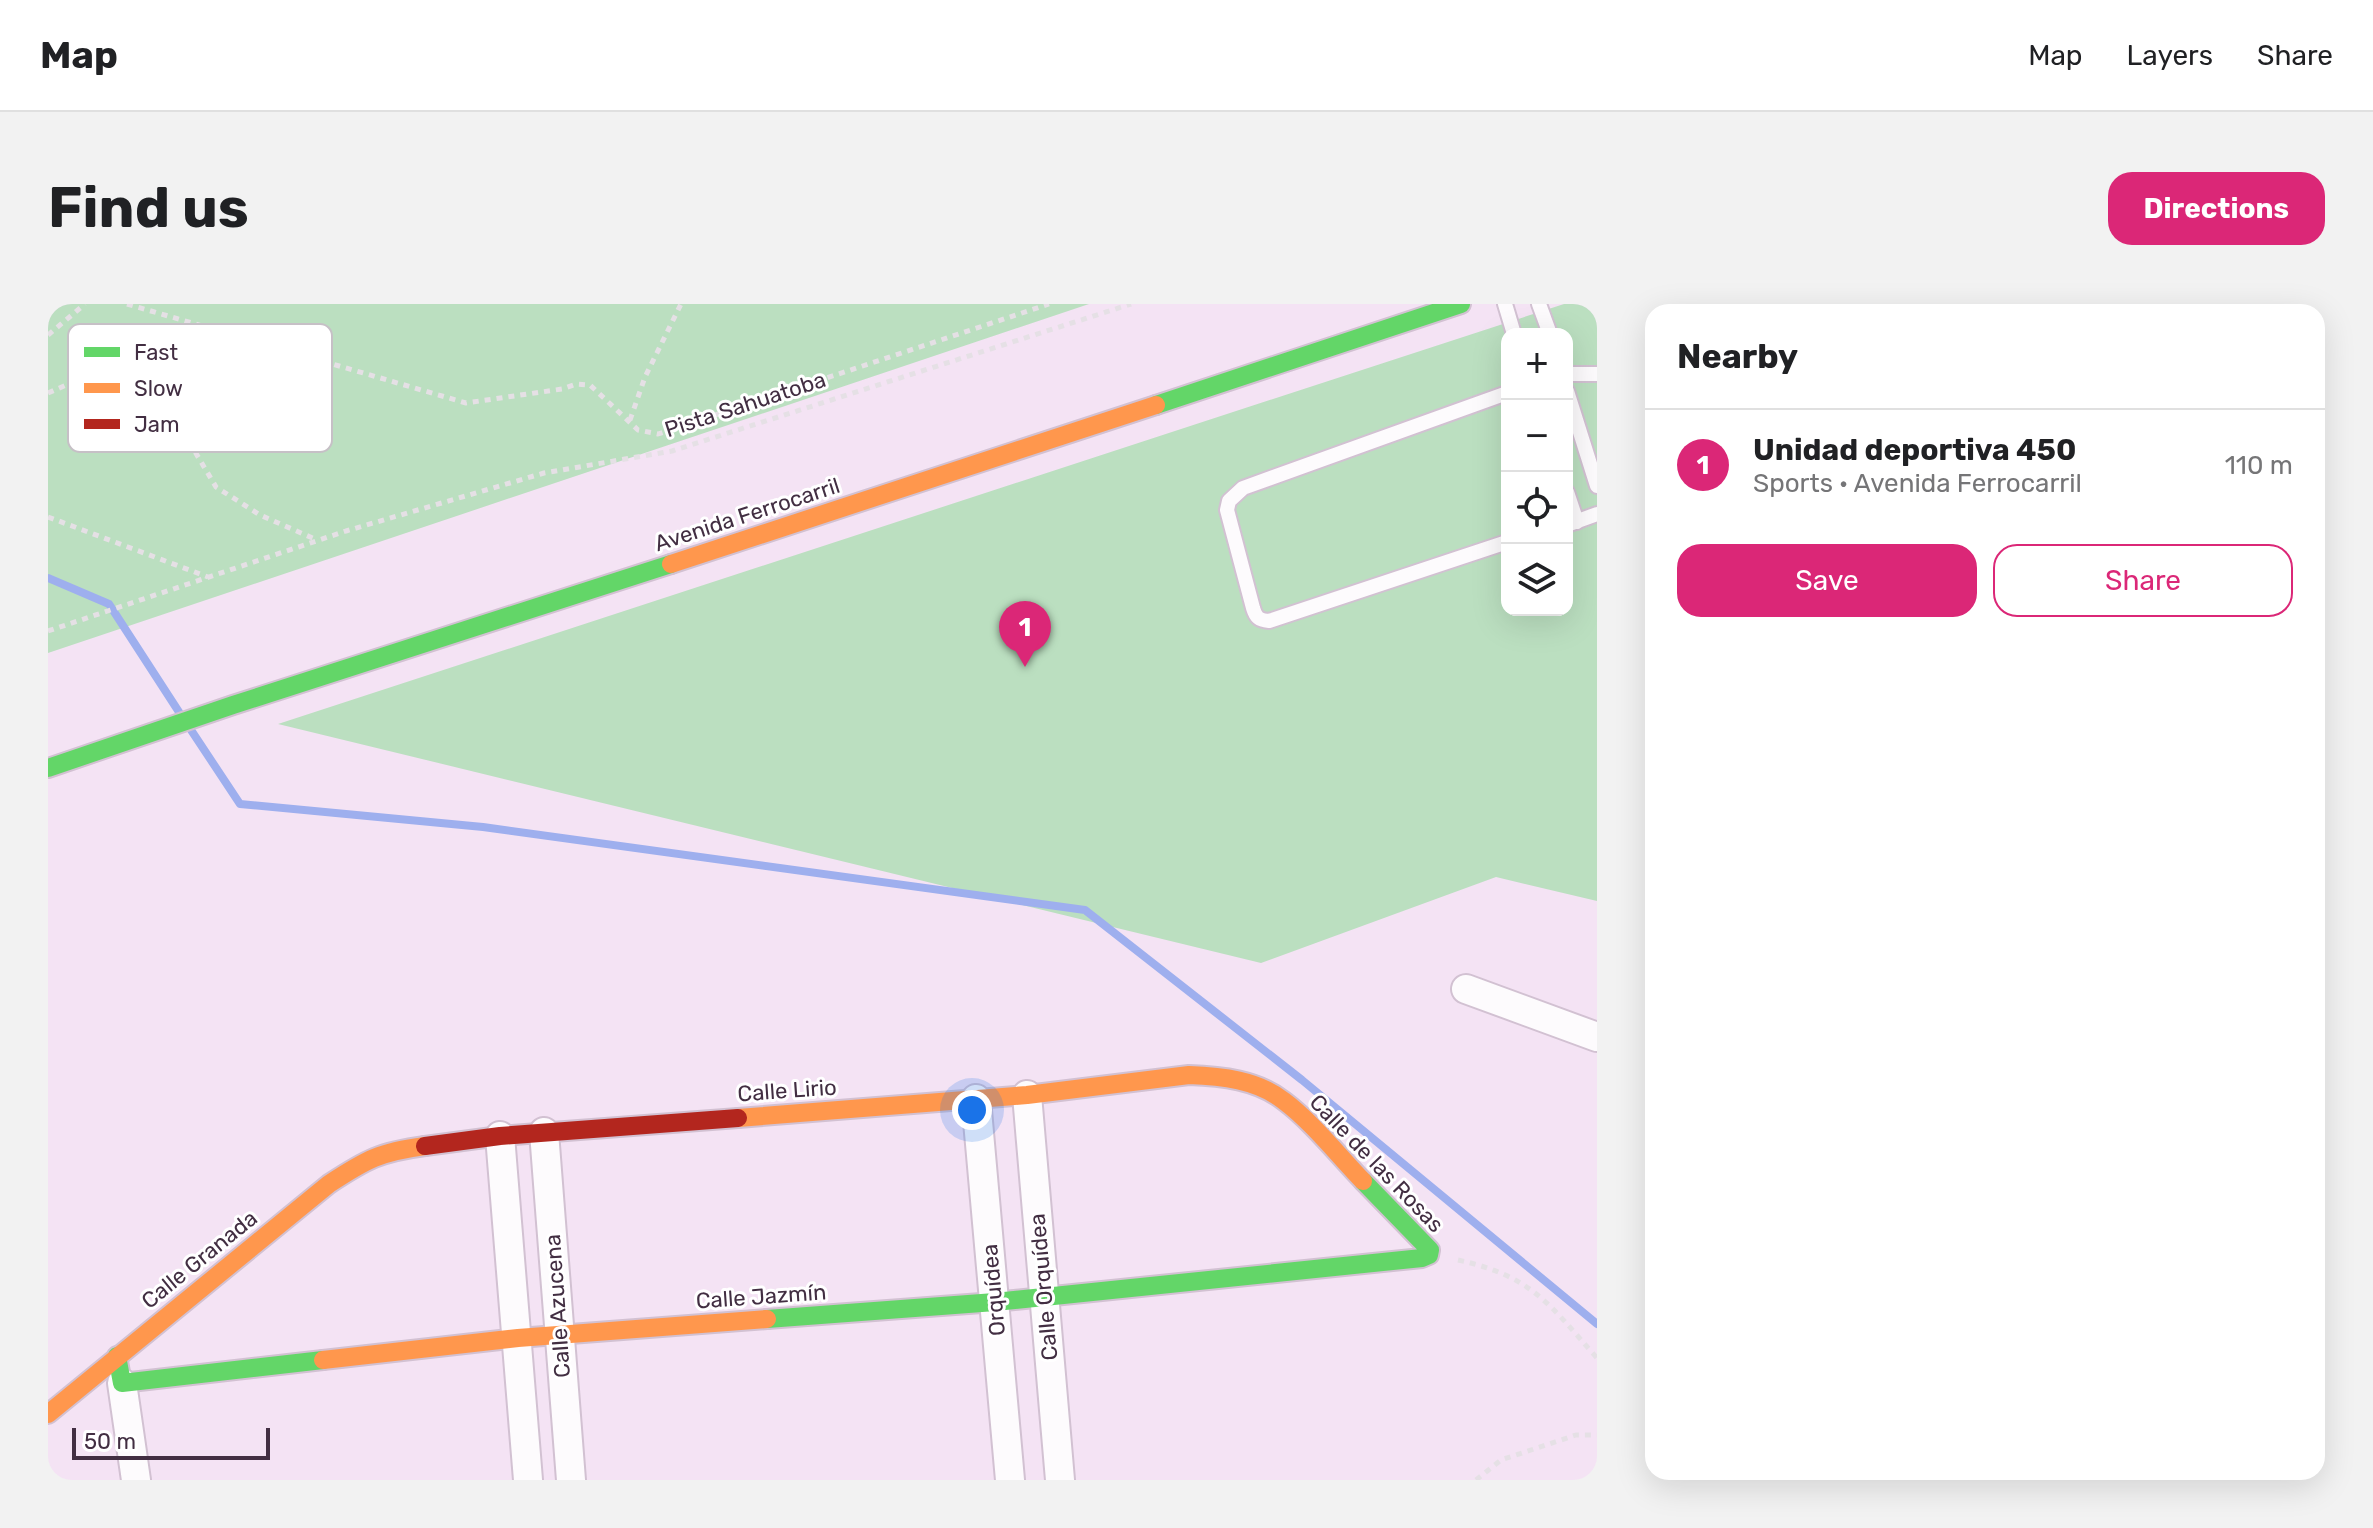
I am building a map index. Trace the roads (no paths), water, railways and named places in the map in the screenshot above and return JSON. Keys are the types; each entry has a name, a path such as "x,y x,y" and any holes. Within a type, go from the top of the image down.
{"street":[{"name":"Avenida Ferrocarril","path":"48,768 1461,304"},
{"path":"1466,989 1597,1037"},
{"name":"Calle Lirio","path":"388,1151 544,1132 1027,1095 1189,1075"},
{"name":"Calle de las Rosas","path":"1189,1075 1242,1081 1267,1089 1285,1101 1428,1245 1430,1254"},
{"name":"Calle Orquídea","path":"1027,1095 1060,1480"},
{"name":"Orquídea","path":"976,1099 1010,1480"},
{"name":"Calle Azucena","path":"544,1132 571,1480"},
{"name":"Calle Azucena","path":"500,1136 528,1480"},
{"name":"Calle Granada","path":"48,1414 119,1370 329,1184 362,1162 388,1151"},
{"name":"Calle Jazmín","path":"119,1370 995,1302 1422,1258 1430,1254"},
{"path":"119,1370 136,1480"}],"lane":[{"path":"1505,304 1512,328"},
{"path":"1539,304 1548,328"},
{"path":"1573,374 1597,374"},
{"path":"1501,395 1243,488 1229,501 1227,510 1255,616 1260,620 1269,621 1501,544"},
{"path":"1570,400 1597,486"},
{"path":"1573,523 1597,514"}],"waterway":[{"path":"48,578 109,604 179,712"},
{"path":"191,730 240,804 483,827 1085,910 1302,1080 1597,1324"}],"place":[{"name":"Unidad deportiva 450","path":"1025,667"}]}
